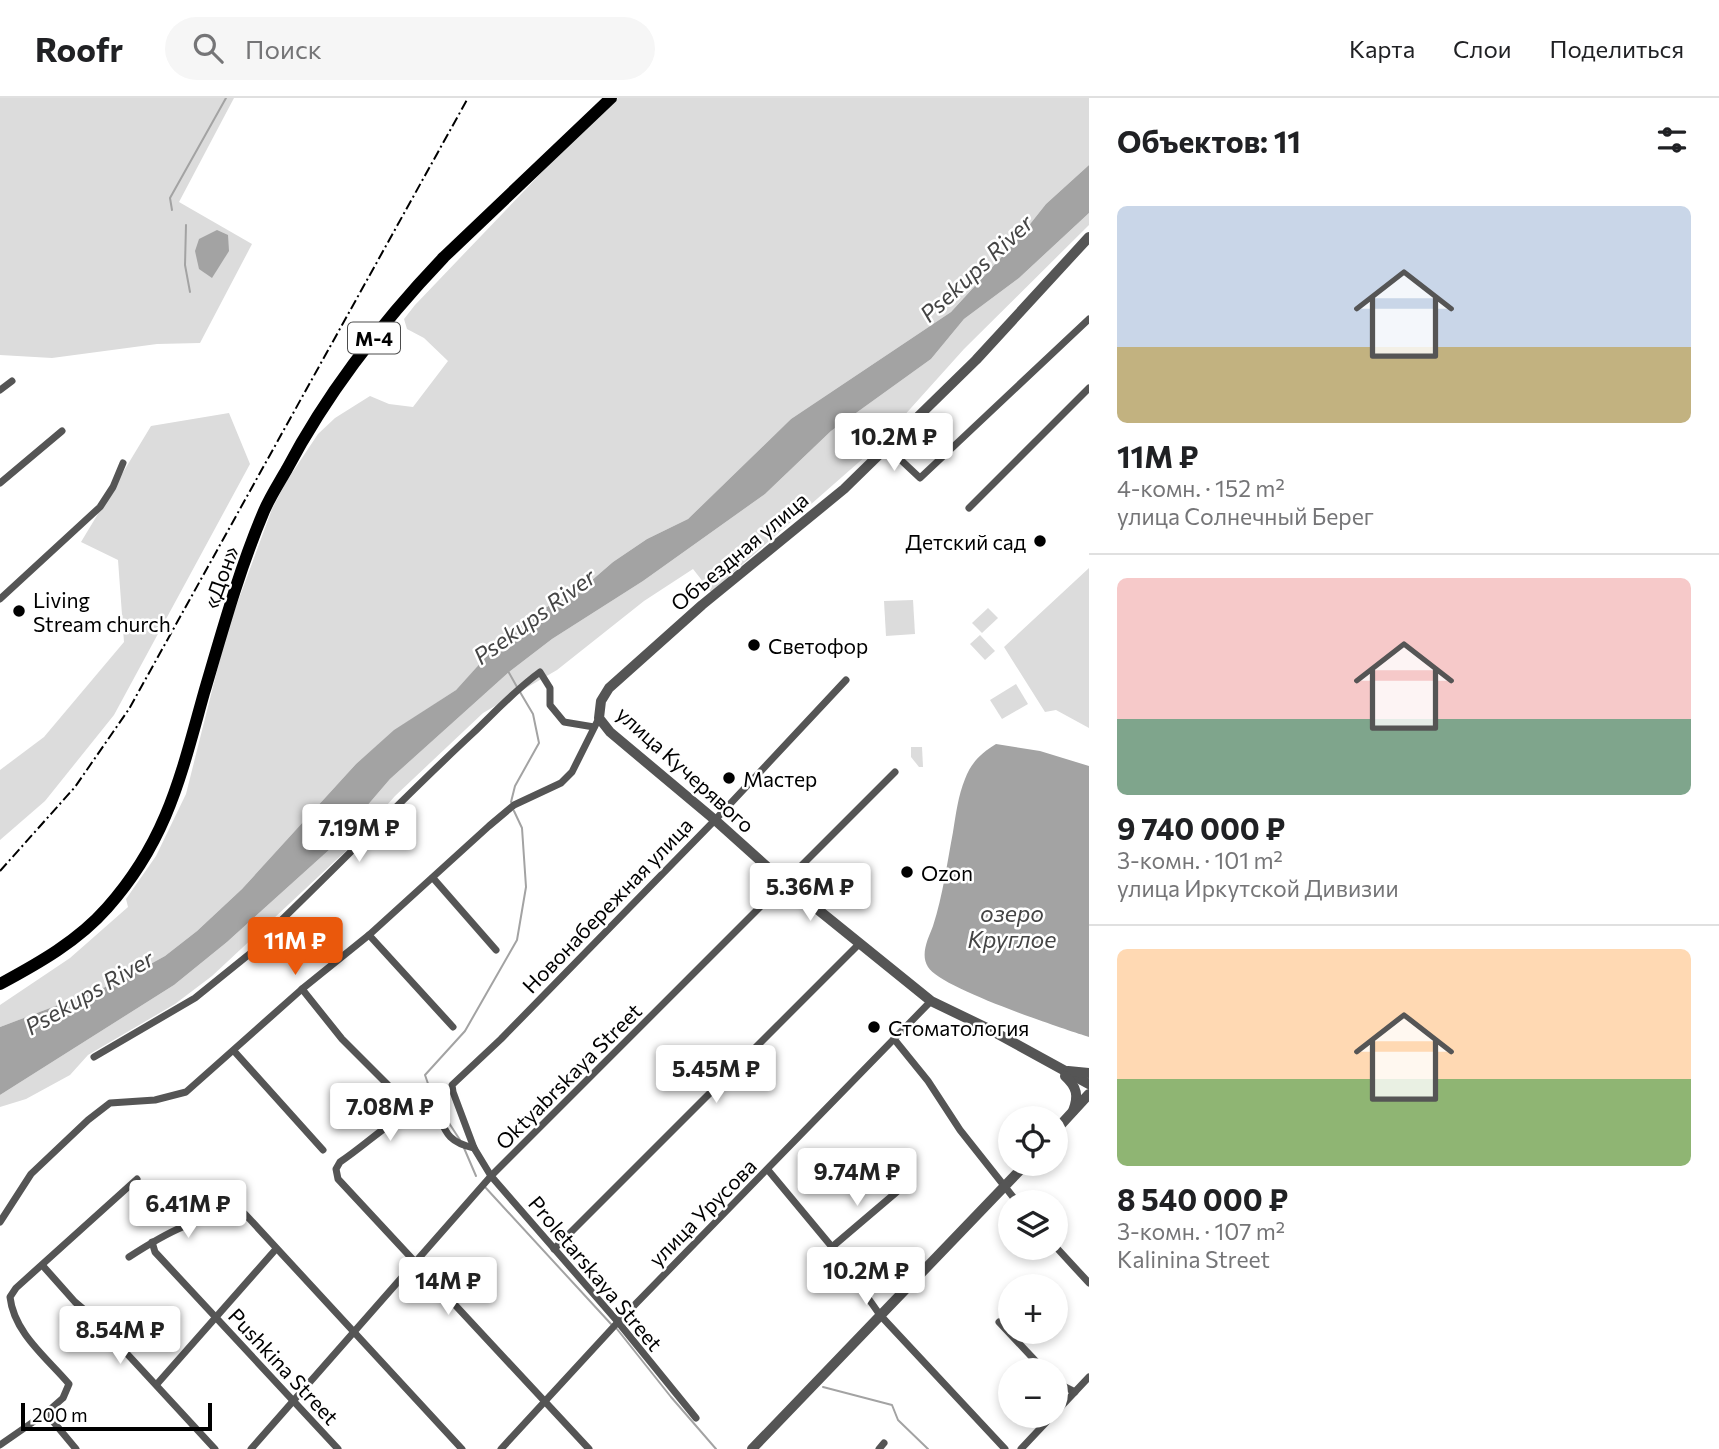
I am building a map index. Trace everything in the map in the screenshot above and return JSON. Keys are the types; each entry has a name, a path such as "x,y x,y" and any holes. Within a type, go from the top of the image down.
{"highway":[{"name":"«Дон»","path":"514,190 602,98"},
{"name":"«Дон»","path":"0,984 38,964 78,936 106,910 144,860 173,802 227,613 265,510 321,409 383,324 444,257 611,98"}],"street":[{"name":"Объездная улица","path":"597,722 601,701 609,688 702,605 844,489 976,360 1089,237"},
{"path":"887,447 920,478 1089,319"},
{"path":"0,390 12,381"},
{"path":"969,508 1089,388"},
{"path":"0,483 62,431"},
{"path":"0,599 100,507 123,463"},
{"path":"0,1222 32,1174 103,1109 110,1104 155,1100 186,1092 302,989 369,935 514,805 561,783 572,772 597,722 564,722 550,705 550,688 540,672 517,688 402,798 356,848 265,936 262,944 195,998 94,1057"},
{"name":"Новонабережная улица","path":"453,1091 452,1085 511,1029 715,820 846,680"},
{"name":"улица Кучерявого","path":"597,722 715,820 785,883 931,1001 1089,1084"},
{"name":"Oktyabrskaya Street","path":"251,1449 491,1176 895,772"},
{"path":"433,878 496,950"},
{"path":"369,935 453,1027"},
{"path":"554,1249 860,943"},
{"path":"302,989 342,1038 393,1090"},
{"name":"улица Урусова","path":"501,1449 618,1322 931,1001"},
{"path":"894,1039 928,1081 960,1130 1004,1188"},
{"path":"234,1051 323,1150"},
{"name":"улица Кучерявого","path":"1059,1069 1089,1073"},
{"name":"улица Кучерявого","path":"1059,1069 1075,1087 1077,1097 1073,1111"},
{"name":"Proletarskaya Street","path":"453,1091 474,1148 491,1176 618,1322 696,1419"},
{"path":"1068,1116 1089,1094"},
{"name":"Proletarskaya Street","path":"416,1261 338,1179 336,1169 340,1162 403,1116 432,1102 454,1143 474,1148"},
{"path":"768,1170 832,1247 880,1315 1005,1449"},
{"path":"752,1449 1015,1176"},
{"path":"0,1445 63,1398 69,1384 20,1328 13,1317 10,1297 16,1288 137,1179"},
{"path":"832,1247 899,1191"},
{"path":"129,1257 166,1233 223,1214 245,1214 462,1449"},
{"name":"Pushkina Street","path":"152,1242 155,1252 338,1449"},
{"path":"157,1384 276,1249"},
{"path":"1068,1260 1089,1283"},
{"path":"416,1261 589,1449"},
{"path":"43,1266 157,1384 215,1449"},
{"path":"1020,1344 1033,1358"},
{"path":"1068,1399 1089,1377"},
{"path":"1068,1388 1075,1392"},
{"path":"46,1413 76,1449"},
{"path":"1021,1449 1041,1428"}],"shaded area":[{"path":"0,98 234,98 179,202 252,244 200,343 157,344 52,358 0,355"},
{"path":"618,98 1089,98 1089,165 1046,204 1019,238 951,312 791,419 688,519 647,539 591,581 532,617 495,648 456,690 395,730 356,764 242,889 197,931 165,956 116,983 0,1027 0,1005 70,958 128,907 126,899 156,856 186,794 227,631 272,509 286,482 318,434 335,418 370,396 389,404 413,407 448,361 424,338 407,329 404,319 567,146"},
{"path":"1089,213 1089,225 964,349 875,448 711,592 693,569 644,601 557,670 483,713 395,796 349,848 212,976 175,1004 88,1055 70,1075 26,1099 0,1107 0,1095 174,985 227,942 330,849 390,779 509,672 552,639 643,581 765,494 831,431 931,359 964,319 1019,278"},
{"path":"229,413 250,464 114,715 45,801 0,840 0,770 44,737 124,642 118,560 81,542 151,426"},
{"path":"1089,568 1089,728 1056,710 1045,712 1004,647"},
{"path":"913,600 915,634 886,636 884,601"},
{"path":"988,608 998,618 982,633 972,623"},
{"path":"980,635 995,651 985,660 970,644"},
{"path":"1016,684 1028,704 1002,719 990,700"},
{"path":"911,747 922,747 923,767 919,767 911,757"}],"water":[{"name":"Psekups River","path":"1089,165 1089,213 1019,278 964,319 931,359 831,431 765,494 643,581 552,639 509,672 390,779 330,849 227,942 174,985 0,1095 0,1027 116,983 165,956 197,931 242,889 356,764 394,730 456,690 495,647 532,616 591,581 647,539 688,519 791,419 951,312 1019,238 1046,204"},
{"path":"217,230 228,235 229,251 212,278 199,269 195,251 199,239"},
{"name":"озеро Круглое","path":"996,744 1040,751 1089,766 1089,1037 954,986 937,976 926,962 926,946 939,903 963,785 973,763"}],"waterway":[{"path":"172,210 170,198 226,98"},
{"path":"186,225 185,265 190,292"},
{"path":"508,671 517,687"},
{"path":"511,802 515,786 539,743 533,714 520,692"},
{"path":"433,1098 425,1075 465,1031 517,940 526,887 522,828 514,811"},
{"path":"436,1103 460,1140"},
{"path":"464,1148 476,1176"},
{"path":"485,1187 611,1324"},
{"path":"617,1329 716,1449"},
{"path":"823,1387 892,1405 898,1420 928,1449"}],"railway":[{"path":"0,871 75,787 129,709 468,98"}],"place":[{"name":"Детский сад","path":"1040,541"},
{"name":"Living Stream church","path":"19,611"},
{"name":"Светофор","path":"754,645"},
{"name":"Мастер","path":"729,778"},
{"name":"Ozon","path":"907,872"},
{"name":"Стоматология","path":"874,1027"}]}
